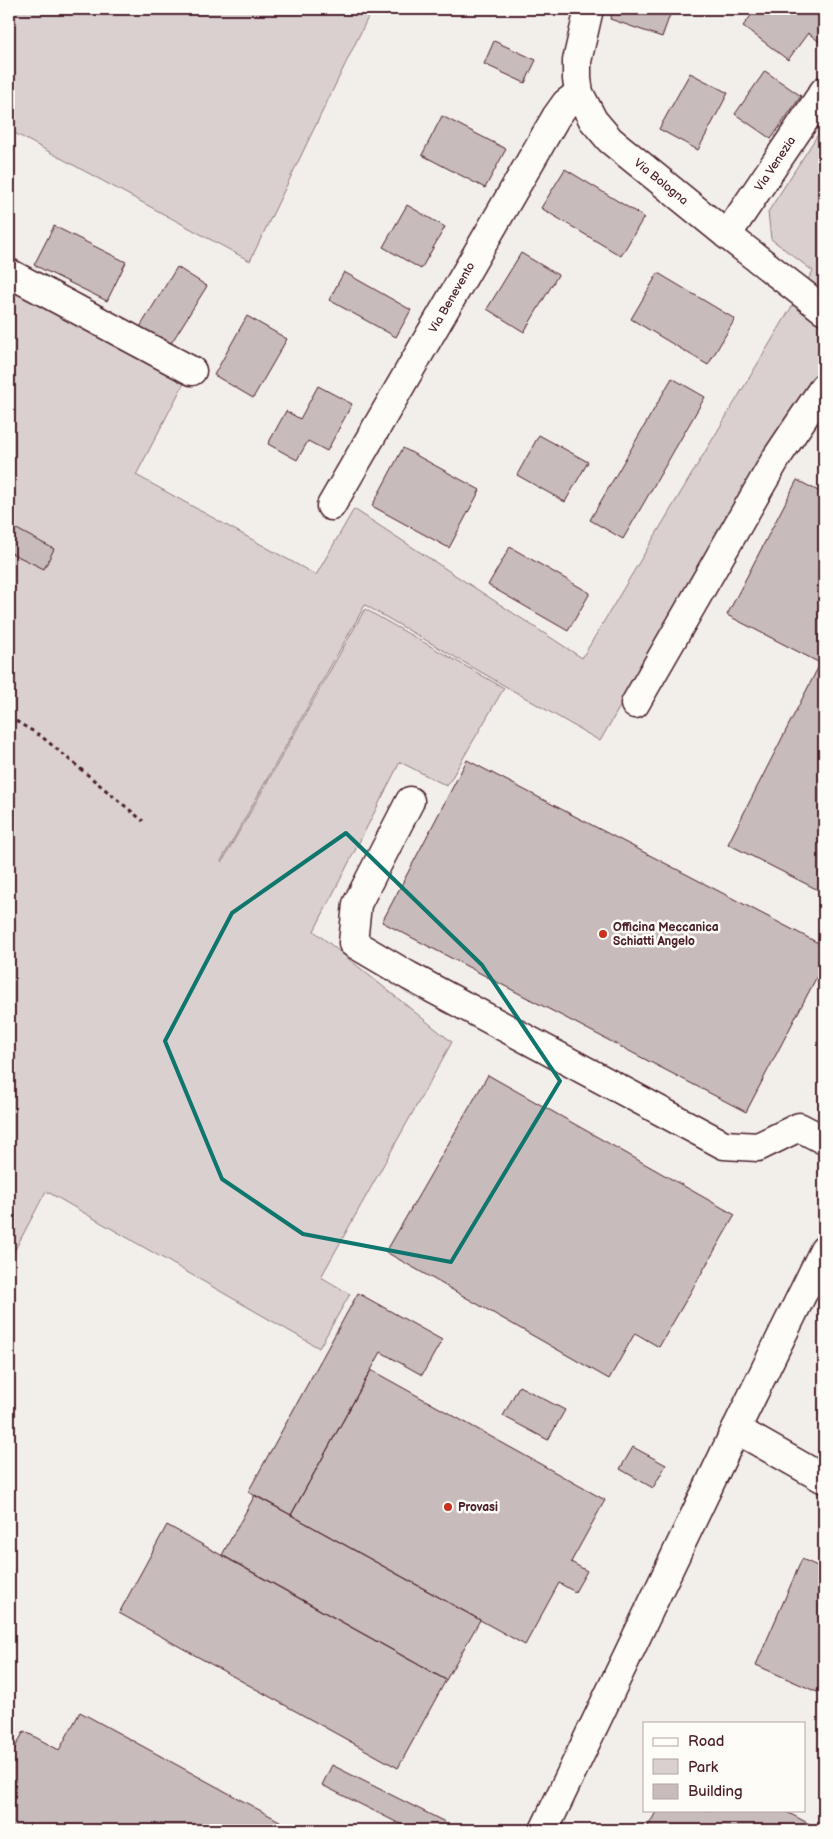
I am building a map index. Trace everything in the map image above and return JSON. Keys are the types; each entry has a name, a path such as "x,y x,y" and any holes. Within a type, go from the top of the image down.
{"street":[{"name":"Via Bologna","path":"588,9 578,61 578,93 593,120 610,140 727,235 824,310"},
{"name":"Via Venezia","path":"727,235 824,91"},
{"name":"Via Benevento","path":"330,506 556,117 566,103 578,93"},
{"path":"9,273 192,371"},
{"path":"635,704 777,457 824,387"},
{"path":"410,801 357,904 353,943 409,976 724,1145 758,1147 799,1127 824,1140"},
{"path":"544,1830 824,1250"},
{"path":"736,1429 824,1479"}],"path":[{"path":"9,717 41,736 142,821"}],"highlighted area":[{"path":"346,833 482,965 560,1081 451,1262 303,1234 222,1179 165,1041 232,913"}],"green space":[{"path":"9,9 372,9 250,261 9,130"},
{"path":"824,125 824,364 783,427 600,741 365,605 221,861 365,609 504,688 447,786 400,762 314,931 452,1042 321,1277 350,1294 319,1348 46,1191 9,1261 9,288 184,383 136,475 316,575 354,509 582,658 813,271 771,239 768,212"}],"building":[{"path":"614,9 672,9 662,37 610,19"},
{"path":"756,9 824,9 824,38 821,43 808,33 788,60 743,26"},
{"path":"494,41 536,60 525,83 484,64"},
{"path":"765,71 801,96 771,139 735,114"},
{"path":"690,73 728,93 698,150 659,129"},
{"path":"442,116 506,149 485,188 422,155"},
{"path":"565,169 644,217 621,256 541,208"},
{"path":"407,205 445,227 421,269 383,247"},
{"path":"54,226 126,262 107,301 34,265"},
{"path":"521,253 558,275 524,332 487,309"},
{"path":"177,267 207,286 170,345 140,327"},
{"path":"344,272 411,310 396,337 329,300"},
{"path":"658,273 735,319 708,365 631,319"},
{"path":"247,316 287,339 253,398 214,375"},
{"path":"672,378 705,397 623,539 590,520"},
{"path":"318,386 352,404 327,451 308,441 297,460 268,444 286,411 300,419"},
{"path":"539,435 588,462 565,502 517,475"},
{"path":"403,448 480,490 449,548 372,506"},
{"path":"797,480 824,494 824,654 820,663 727,615"},
{"path":"9,525 54,549 44,569 9,552"},
{"path":"510,547 590,593 568,631 488,585"},
{"path":"824,656 824,893 728,844"},
{"name":"Officina Meccanica Schiatti Angelo","path":"467,760 824,946 824,963 746,1112 382,922"},
{"path":"488,1075 735,1215 659,1347 635,1333 609,1379 386,1252"},
{"path":"358,1293 442,1340 422,1375 381,1352 291,1515 248,1492"},
{"name":"Provasi","path":"371,1370 605,1500 571,1562 587,1571 575,1592 559,1583 525,1645 291,1515"},
{"path":"519,1386 565,1410 548,1440 503,1416"},
{"path":"633,1447 666,1465 653,1488 620,1469"},
{"path":"255,1495 480,1620 446,1680 222,1555"},
{"path":"167,1525 446,1680 398,1768 119,1613"},
{"path":"802,1559 824,1569 824,1676 817,1692 756,1665"},
{"path":"80,1712 296,1830 13,1830 9,1828 9,1759 24,1731 59,1750"},
{"path":"332,1765 445,1822 441,1830 412,1830 322,1785"},
{"path":"656,1812 787,1812 821,1830 646,1830"}],"place":[{"name":"Officina Meccanica Schiatti Angelo","path":"603,934"},
{"name":"Provasi","path":"448,1507"}]}
